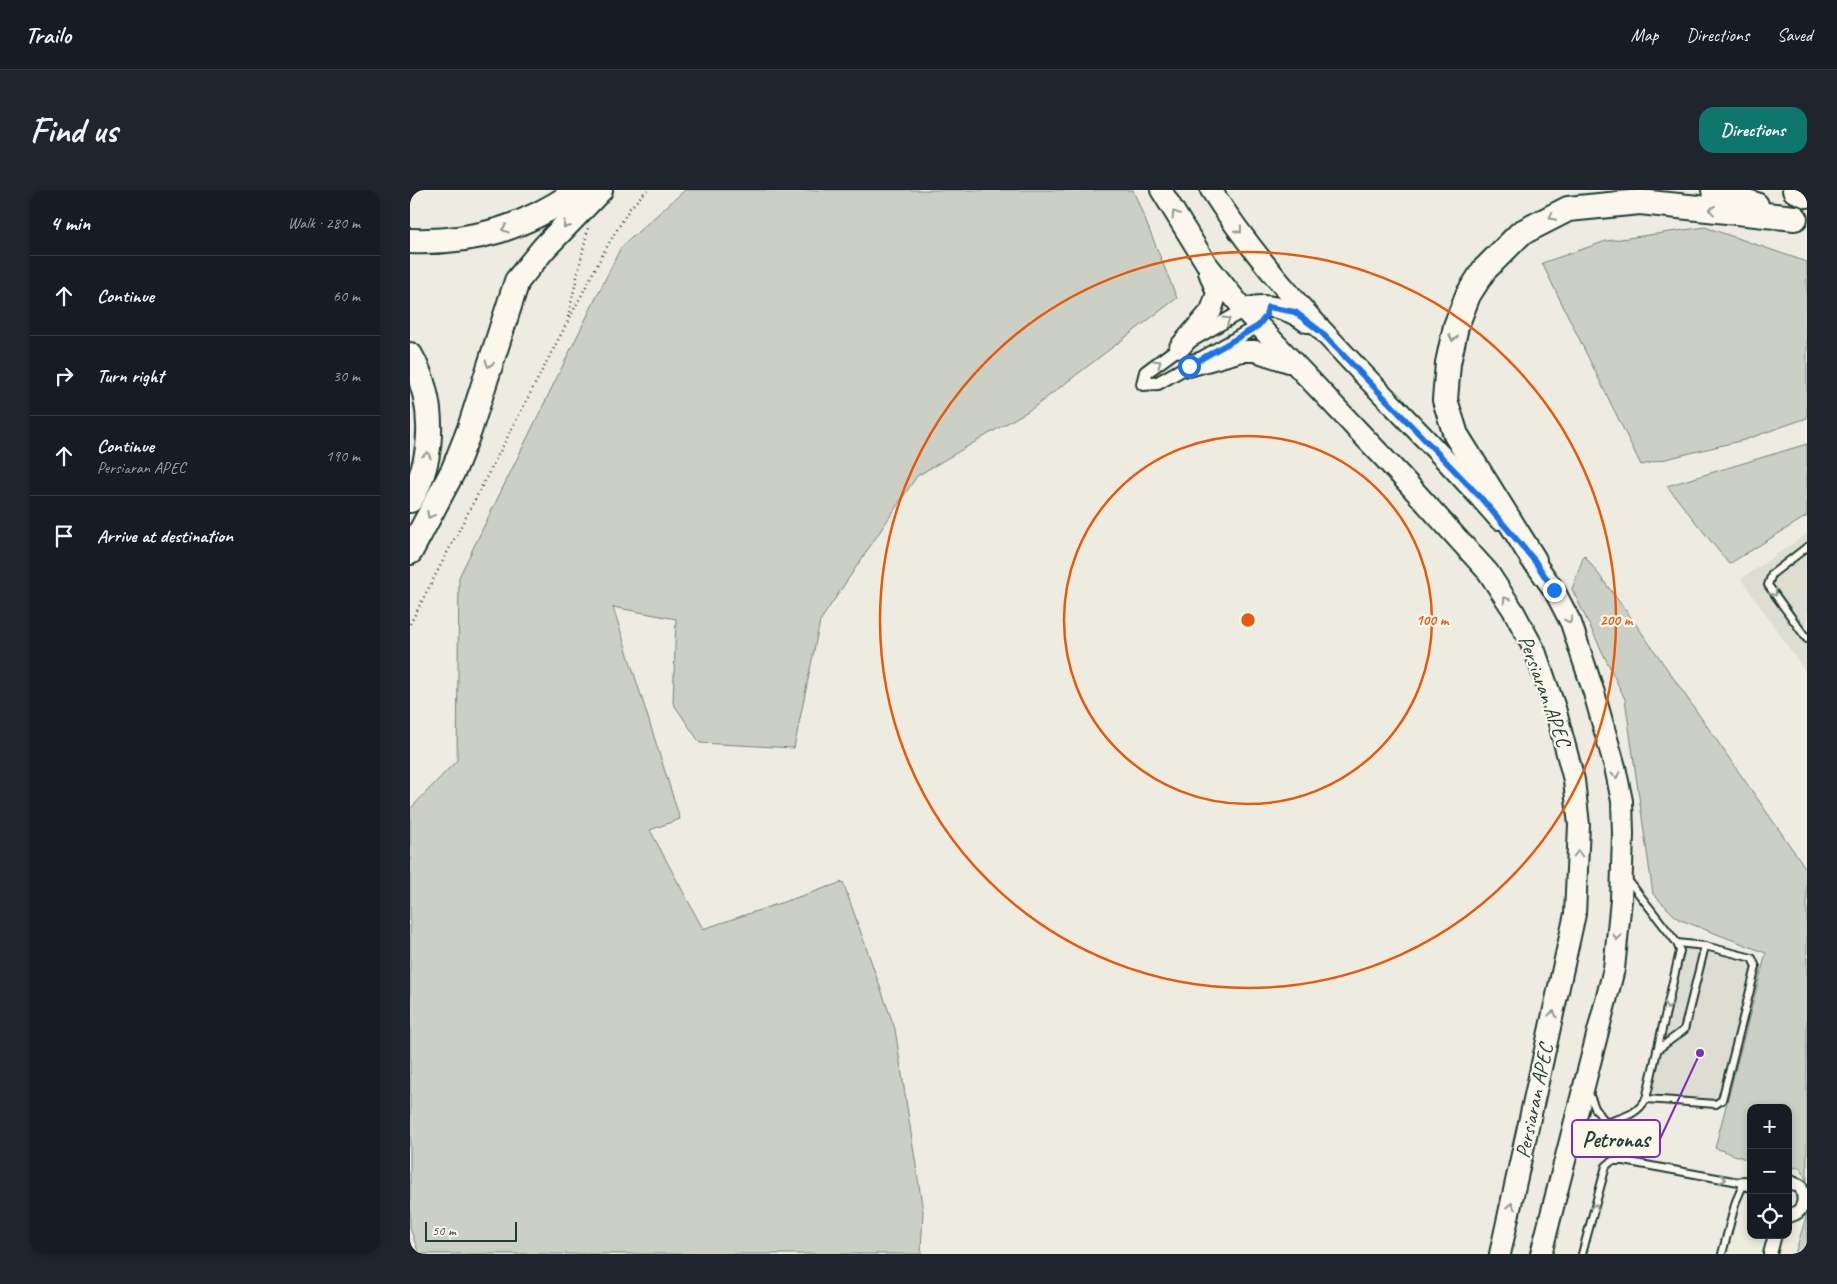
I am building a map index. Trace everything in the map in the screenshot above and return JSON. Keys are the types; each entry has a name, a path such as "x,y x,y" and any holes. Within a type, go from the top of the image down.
{"highway":[{"path":"410,242 462,240 510,228 546,212 579,190"},
{"path":"410,552 454,469 466,440 517,281 544,248 600,190"},
{"path":"1714,190 1801,221"},
{"path":"1795,190 1807,195"},
{"path":"1534,560 1456,434 1445,400 1448,362 1456,326 1468,295 1484,270 1521,233 1568,209 1640,202 1801,221"},
{"path":"410,355 420,374 425,398 430,443 424,470 410,500"}],"main road":[{"name":"Persiaran APEC","path":"1162,190 1206,263 1244,310 1402,477 1488,572 1513,610 1535,651 1555,708 1574,780 1579,824 1575,914 1500,1254"},
{"name":"Persiaran APEC","path":"1211,190 1256,252 1321,332 1481,498 1534,560 1571,623 1604,727 1622,801 1621,900 1614,969 1542,1254"},
{"path":"1256,252 1270,294 1266,316 1258,326"},
{"path":"1180,347 1210,311 1216,293 1206,263"},
{"path":"1244,310 1254,306 1295,312 1321,332"},
{"path":"1189,366 1242,351 1263,353 1294,364"}],"street":[{"path":"1244,310 1180,347 1146,372 1143,384 1158,383 1258,326"},
{"path":"1792,1183 1800,1186 1805,1197 1802,1208 1798,1213 1792,1215"},
{"path":"1770,1254 1774,1239"}],"lane":[{"path":"1807,547 1772,574 1768,585 1807,639"},
{"path":"1566,1162 1590,1135 1606,1123 1634,1114 1641,1108 1646,1099 1679,959 1680,951 1677,944 1622,872"},
{"path":"1646,1099 1716,1104 1724,1096 1756,967 1752,958 1704,946 1677,944"},
{"path":"1657,1050 1684,1030 1704,946"},
{"path":"1586,1085 1594,1108 1606,1123"},
{"path":"1582,1254 1606,1166 1612,1161 1624,1161 1747,1184"},
{"path":"1722,1254 1736,1201 1747,1185"}],"path":[{"path":"410,624 615,233 630,208 647,190"},
{"path":"567,322 588,228"}],"shaded area":[{"path":"685,190 1133,190 1177,298 1033,408 917,476 820,621 794,748 700,743 673,703 676,619 613,607 680,819 650,830 703,929 843,882 895,1029 923,1211 921,1254 419,1254 410,1228 410,809 457,760 459,577 621,247"},
{"path":"1705,227 1807,262 1807,418 1744,440 1641,465 1542,263 1606,241"},
{"path":"1807,444 1807,516 1729,564 1667,486"},
{"path":"1807,534 1807,674 1741,579"},
{"path":"1584,555 1633,620 1807,870 1807,1182 1801,1168 1792,1167 1792,1104 1747,1104 1747,1160 1715,1148 1766,953 1678,919 1653,894 1625,699 1572,589"},
{"path":"1685,948 1749,961 1752,967 1721,1095 1715,1100 1651,1096"},
{"path":"1807,1213 1807,1254 1795,1254"}],"place":[{"name":"Petronas","path":"1700,1053"}],"route":[{"path":"1189,366 1258,326 1266,316 1268,307 1295,312 1321,332 1481,498 1534,560 1554,590"}]}
